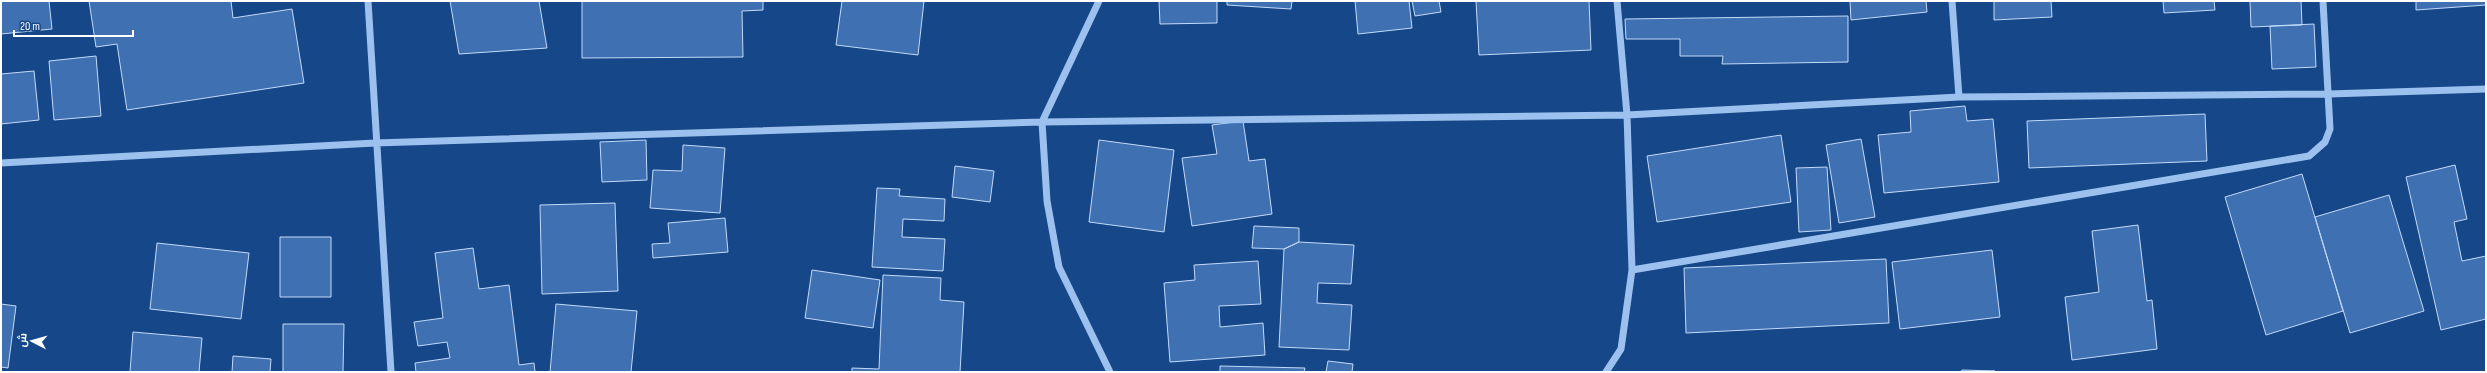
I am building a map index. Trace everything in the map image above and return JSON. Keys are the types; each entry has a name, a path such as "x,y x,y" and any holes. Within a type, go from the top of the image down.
{"street":[{"path":"368,1 375,143 391,372"},
{"path":"1099,1 1042,122 1047,201 1059,267 1110,372"},
{"path":"1606,372 1621,349 1632,270 1627,115 1616,1"},
{"path":"1952,1 1959,97"},
{"path":"1632,270 2309,156 2325,142 2330,129 2323,1"},
{"path":"1,163 375,143 1042,122 1627,115 1959,97 2329,94 2486,90"}],"building":[{"path":"1,1 49,1 52,29 1,34"},
{"path":"89,1 231,1 233,18 292,9 304,83 127,110 117,44 96,47"},
{"path":"450,1 539,1 547,48 459,54"},
{"path":"582,1 763,1 763,10 742,11 743,57 582,58"},
{"path":"842,1 924,1 918,55 836,45"},
{"path":"1159,1 1217,1 1217,23 1160,24"},
{"path":"1227,1 1292,1 1291,9 1227,5"},
{"path":"1355,1 1409,1 1412,28 1358,34"},
{"path":"1412,1 1439,1 1441,12 1415,16"},
{"path":"1476,1 1589,1 1591,50 1479,55"},
{"path":"1850,1 1926,1 1927,12 1851,20"},
{"path":"1994,1 2051,1 2052,17 1994,20"},
{"path":"2163,1 2214,1 2215,10 2164,13"},
{"path":"2250,1 2301,1 2302,25 2251,27"},
{"path":"2416,1 2486,1 2486,5 2416,10"},
{"path":"1848,16 1848,62 1722,64 1723,56 1680,56 1680,39 1626,39 1625,19"},
{"path":"2314,24 2316,67 2272,69 2270,26"},
{"path":"96,56 101,116 54,120 49,61"},
{"path":"34,71 39,120 1,124 1,74"},
{"path":"1965,106 1967,121 1993,119 1999,182 1884,193 1878,135 1911,132 1910,111"},
{"path":"2205,114 2207,161 2029,168 2027,121"},
{"path":"1243,121 1249,161 1265,159 1272,214 1192,226 1182,158 1217,154 1212,125"},
{"path":"1781,135 1791,202 1657,222 1647,156"},
{"path":"1861,139 1875,217 1839,223 1826,145"},
{"path":"646,140 647,180 602,182 600,142"},
{"path":"1099,140 1174,150 1164,232 1089,222"},
{"path":"683,145 725,148 720,213 650,208 653,170 682,171"},
{"path":"2455,165 2467,219 2454,222 2462,261 2486,256 2486,319 2441,330 2406,177"},
{"path":"955,166 994,171 990,202 952,197"},
{"path":"1827,167 1831,230 1799,232 1796,168"},
{"path":"2302,174 2343,311 2266,335 2225,197"},
{"path":"877,188 900,189 899,196 945,199 944,221 903,219 902,237 945,239 943,271 872,267"},
{"path":"2389,195 2424,311 2350,333 2315,217"},
{"path":"615,203 618,291 542,294 540,205"},
{"path":"725,218 728,252 653,258 652,244 670,243 668,223"},
{"path":"2138,225 2147,301 2152,300 2157,349 2072,360 2065,297 2099,292 2092,231"},
{"path":"1254,226 1299,228 1299,242 1284,249 1252,248"},
{"path":"280,237 331,237 331,297 280,297"},
{"path":"1299,242 1354,245 1351,284 1318,283 1317,303 1352,305 1349,350 1279,347 1284,249"},
{"path":"157,243 249,253 241,319 150,309"},
{"path":"473,248 479,289 509,285 519,365 534,363 535,372 416,372 415,363 450,358 447,342 418,346 414,322 443,318 435,253"},
{"path":"1992,250 2000,317 1900,329 1892,262"},
{"path":"1886,259 1889,323 1686,333 1684,268"},
{"path":"1258,261 1261,304 1219,306 1220,327 1263,323 1265,355 1170,362 1164,283 1195,280 1194,265"},
{"path":"812,270 880,280 873,328 805,318"},
{"path":"883,275 941,278 940,300 964,302 960,372 852,372 852,368 879,369"},
{"path":"1,304 16,306 8,368 1,367"},
{"path":"556,304 637,311 631,372 550,372"},
{"path":"283,324 344,324 343,372 283,372"},
{"path":"133,332 202,338 199,372 130,372"},
{"path":"233,356 271,359 270,372 232,372"},
{"path":"1328,361 1353,364 1352,372 1326,372"},
{"path":"1220,366 1305,368 1304,372 1220,372"},
{"path":"1962,370 1995,371 1961,372"}]}
